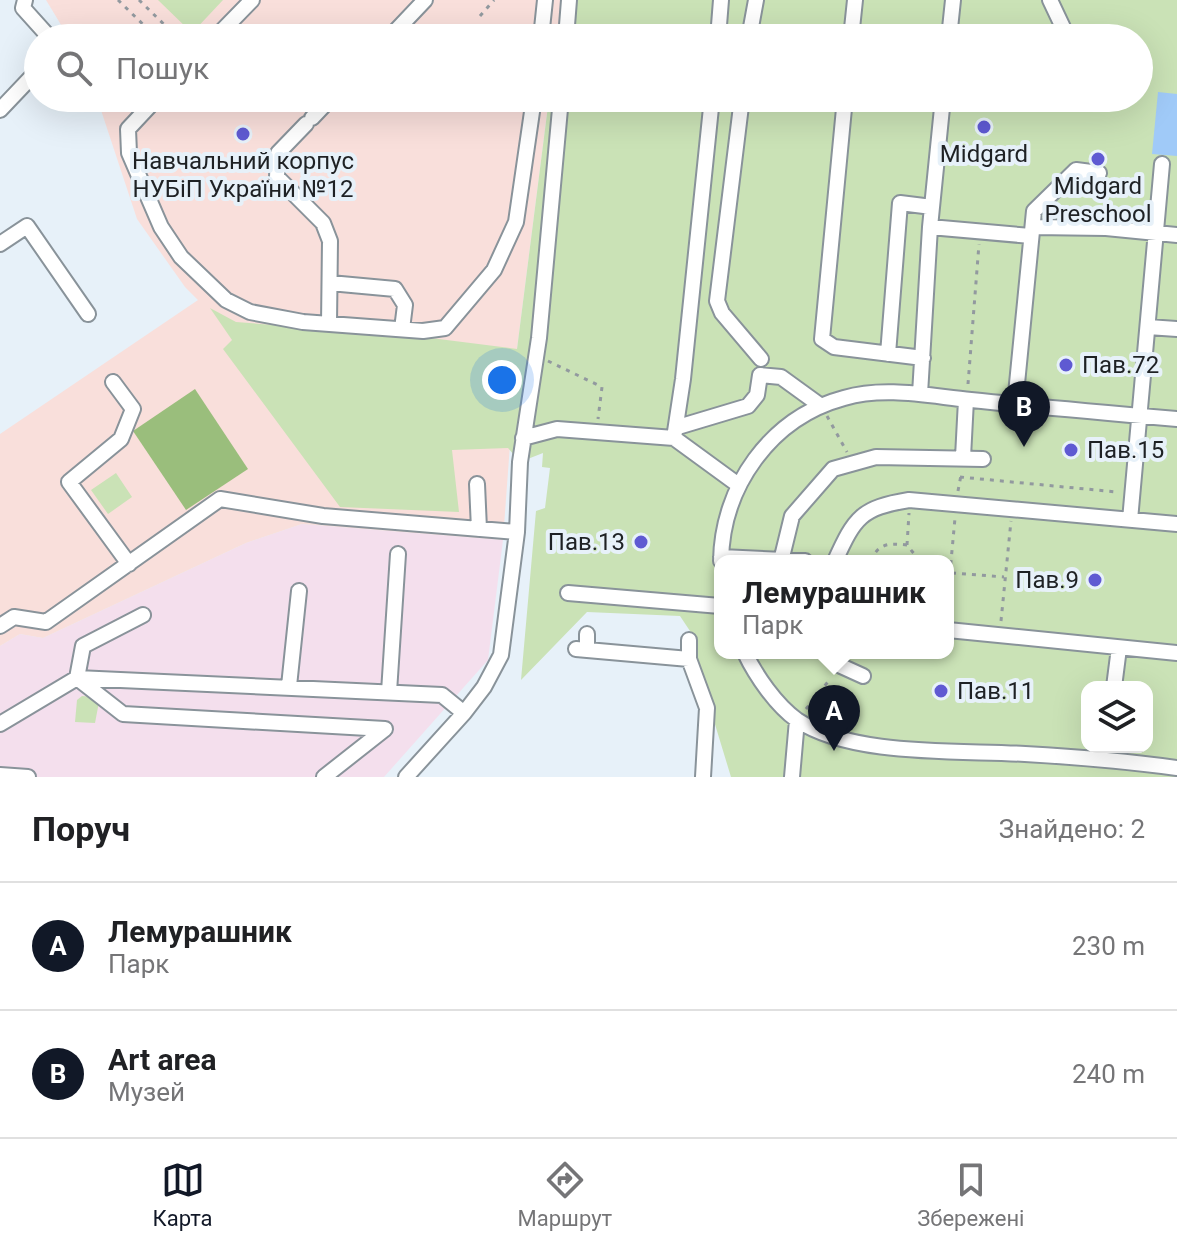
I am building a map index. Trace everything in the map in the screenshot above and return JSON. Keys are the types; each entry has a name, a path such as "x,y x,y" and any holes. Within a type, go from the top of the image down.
{"street":[{"path":"25,0 23,8 37,24"},
{"path":"229,24 252,0"},
{"path":"402,24 425,0"},
{"path":"542,24 545,0"},
{"path":"567,24 569,0"},
{"path":"719,24 721,0"},
{"path":"752,24 756,0"},
{"path":"852,24 855,0"},
{"path":"950,24 953,0"},
{"path":"1050,0 1061,24"},
{"path":"0,110 24,85"},
{"path":"144,112 128,129 129,153 161,227 181,257 217,292 250,312 329,324 423,331 445,328 494,270 516,222 532,112"},
{"path":"318,112 278,153 277,177 323,223 330,241 329,324"},
{"path":"409,776 484,687 501,655 517,532 523,438 537,350 560,112"},
{"path":"676,432 710,112"},
{"path":"740,112 717,301 722,313 761,359"},
{"path":"844,112 822,339 834,347 923,358"},
{"path":"920,394 930,227 942,112"},
{"path":"1130,520 1162,164"},
{"path":"1015,404 1034,211 1076,170 1099,173"},
{"path":"888,354 900,203 932,207"},
{"path":"0,244 27,226 88,314"},
{"path":"930,227 980,232 1106,228 1177,235"},
{"path":"330,283 395,289 405,305 402,329"},
{"path":"1148,327 1177,329"},
{"path":"523,438 557,429 676,432 748,406 757,395 760,375 781,377 821,406"},
{"path":"113,382 133,409 121,439 69,482 129,564"},
{"path":"721,555 726,514 737,484 769,443 821,406 863,394 920,394 1177,419"},
{"path":"963,457 966,400"},
{"path":"676,432 737,484"},
{"path":"782,555 792,516 833,469 852,462 901,456 983,459"},
{"path":"477,484 479,529"},
{"path":"0,626 14,617 46,622 220,499 323,516 517,532"},
{"path":"838,555 852,523 875,505 909,500 1177,524"},
{"path":"389,692 398,554"},
{"path":"289,686 299,591"},
{"path":"568,593 714,605"},
{"path":"77,678 83,646 143,615"},
{"path":"954,631 1177,653"},
{"path":"587,634 582,650 689,659"},
{"path":"689,640 689,659 707,708 703,777"},
{"path":"1115,681 1119,648"},
{"path":"749,659 769,690 797,720 838,736 883,746 1081,752"},
{"path":"833,659 863,676"},
{"path":"0,724 77,678 442,695 464,713"},
{"path":"77,678 123,714 385,729 324,777"},
{"path":"792,777 797,720"},
{"path":"1107,753 1177,768"},
{"path":"0,775 28,777"}],"path":[{"path":"118,0 143,24"},
{"path":"139,0 164,24"},
{"path":"480,16 494,0"},
{"path":"966,400 980,232"},
{"path":"537,350 550,363 595,381 602,387 597,432"},
{"path":"821,406 852,462"},
{"path":"951,555 963,457"},
{"path":"960,477 1133,494"},
{"path":"909,500 907,545 915,555"},
{"path":"1000,635 1013,509"},
{"path":"875,555 882,546 907,545"},
{"path":"954,573 1006,578"},
{"path":"797,720 822,689"}],"shaded area":[{"path":"46,0 562,0 559,24 61,24"},
{"path":"102,112 547,112 517,349 503,540 302,524 246,543 43,638 20,634 0,646 0,434 198,300 185,287 137,219"},
{"path":"302,524 503,540 488,660 384,777 0,777 0,646 20,634 43,638 246,543"}],"green space":[{"path":"158,0 223,0 200,24 183,24"},
{"path":"562,0 1177,0 1177,777 731,777 693,652 694,637 680,616 587,612 521,680 536,511 545,508 550,468 542,467 543,453 520,462 508,448 452,450 459,512 340,507 223,349 232,340 210,308 236,322 415,336 517,349 547,112 1153,112 1153,24 559,24"},
{"path":"195,389 248,469 186,510 133,431"},
{"path":"116,473 132,497 108,514 91,490"},
{"path":"82,696 94,697 99,702 95,723 75,722 77,700"}],"water":[{"path":"1158,92 1177,94 1177,156 1152,154"}],"place":[{"name":"Midgard","path":"984,127"},
{"name":"Навчальний корпус НУБіП України №12","path":"243,134"},
{"name":"Midgard Preschool","path":"1098,159"},
{"name":"Пав.72","path":"1066,365"},
{"name":"Art area","path":"1024,447"},
{"name":"Пав.15","path":"1071,450"},
{"name":"Пав.13","path":"641,542"},
{"name":"Пав.9","path":"1095,580"},
{"name":"Пав.11","path":"941,691"},
{"name":"Лемурашник","path":"834,751"}]}
